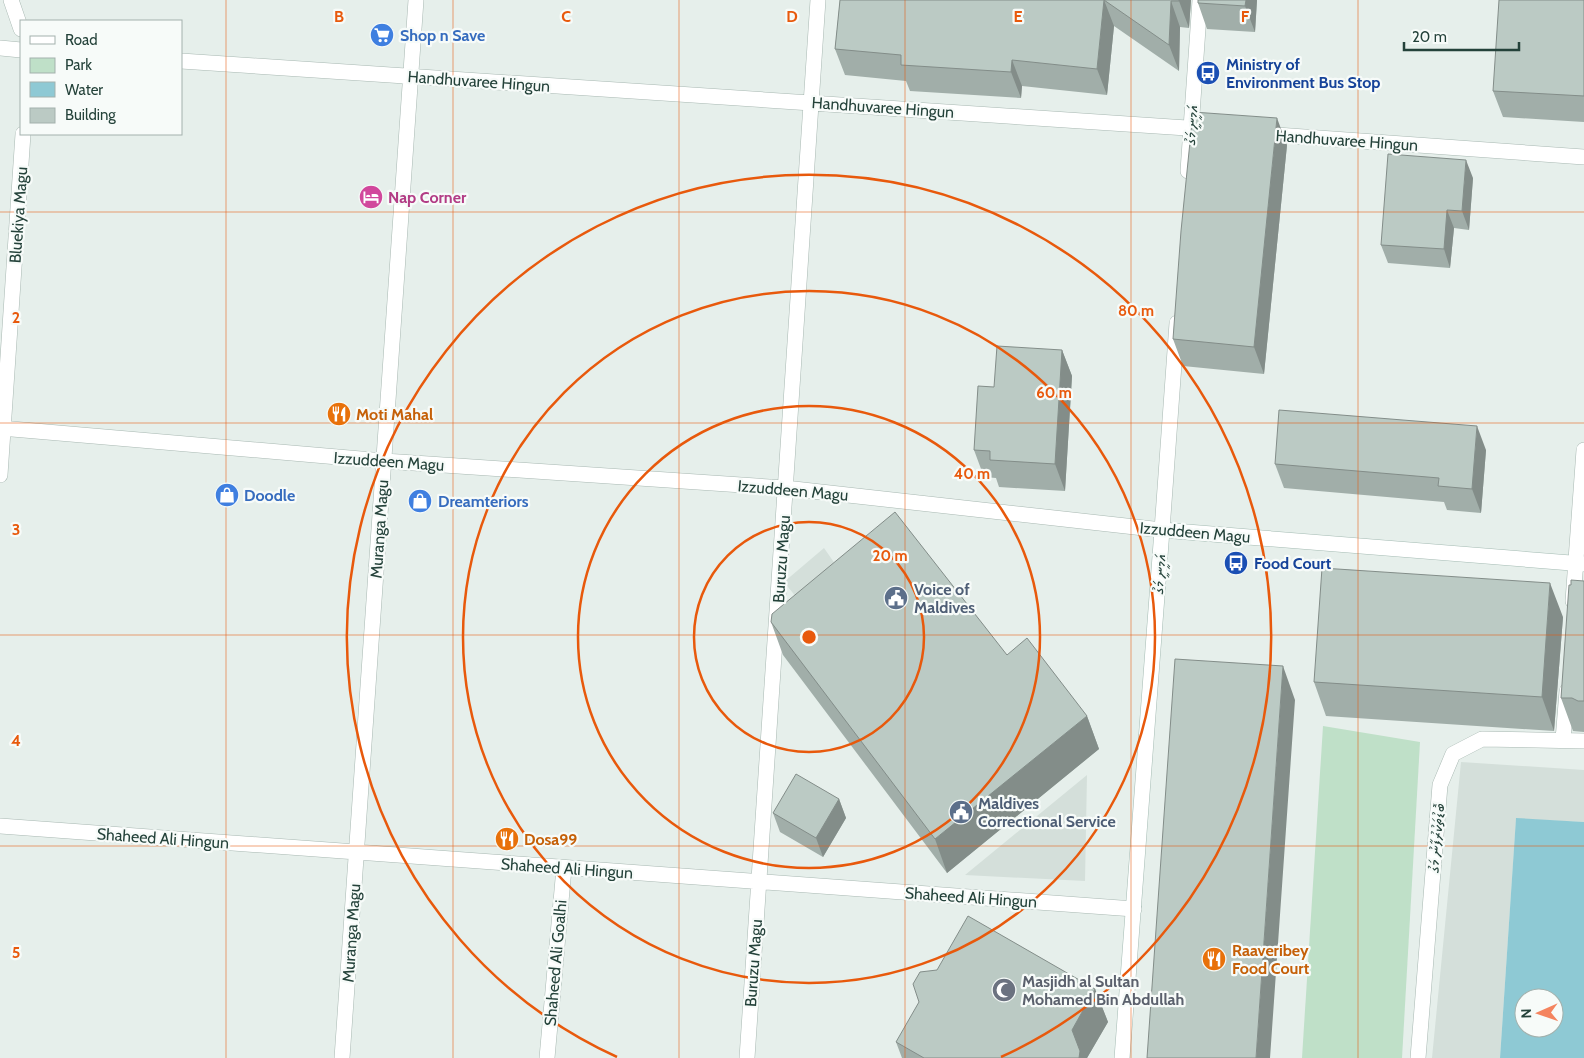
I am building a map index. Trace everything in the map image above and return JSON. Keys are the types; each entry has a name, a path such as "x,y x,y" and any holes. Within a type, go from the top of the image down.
{"street":[{"path":"10,0 20,26"},
{"name":"Muranga Magu","path":"342,1058 416,0"},
{"name":"Buruzu Magu","path":"747,1058 818,0"},
{"name":"އަމީނީ މަގު","path":"1186,187 1200,0"},
{"path":"0,48 20,50"},
{"name":"Handhuvaree Hingun","path":"182,61 1220,131"},
{"name":"Handhuvaree Hingun","path":"1250,133 1584,157"},
{"name":"Bluekiya Magu","path":"0,475 23,135"},
{"name":"އަމީނީ މަގު","path":"1122,1058 1178,305"},
{"name":"Izzuddeen Magu","path":"2,428 384,461 785,488 1162,530 1580,563"},
{"path":"1572,612 1580,563 1584,450"},
{"path":"1563,740 1567,681"},
{"name":"ބޮޑުތަކުރުފާނު މަގު","path":"1418,1058 1440,785 1453,754 1482,739 1584,741"},
{"name":"Shaheed Ali Hingun","path":"0,826 1134,909"},
{"name":"Shaheed Ali Goalhi","path":"547,1058 564,868"}],"shaded area":[{"path":"824,548 847,581 809,613 784,582"},
{"path":"1461,762 1584,770 1584,822 1516,819 1500,1058 1432,1058"},
{"path":"1087,775 1085,881 965,875"}],"green space":[{"path":"1323,726 1420,742 1402,1058 1302,1058"}],"water":[{"path":"1516,818 1584,822 1584,1058 1500,1058"}],"building":[{"path":"840,0 1104,0 1097,69 1012,60 1011,72 901,65 901,55 835,49"},
{"path":"1104,0 1179,0 1171,1 1169,45"},
{"path":"1198,0 1246,0 1245,6 1198,3"},
{"path":"1499,0 1584,0 1584,96 1493,91"},
{"path":"1193,112 1277,118 1254,347 1173,339 1181,231"},
{"path":"1388,154 1466,160 1462,211 1447,210 1444,249 1381,245"},
{"path":"997,346 1062,350 1055,464 990,460 990,451 974,450 978,386 994,387"},
{"path":"1279,410 1477,426 1472,489 1438,486 1439,478 1275,464"},
{"path":"895,512 1007,655 1027,638 1087,716 935,839 771,622 772,614"},
{"path":"1322,568 1550,583 1542,697 1314,682"},
{"path":"1571,580 1584,581 1584,701 1561,698 1569,585 1571,585"},
{"path":"1175,659 1283,666 1256,1058 1147,1058"},
{"path":"796,774 839,799 816,838 773,813"},
{"name":"Masjidh al Sultan Mohamed Bin Abdullah","path":"968,916 1095,989 1072,1030 1080,1051 1079,1058 924,1058 896,1042 919,1002 913,984 920,972 937,970"}],"place":[{"name":"Shop n Save","path":"382,35"},
{"name":"Ministry of Environment Bus Stop","path":"1208,73"},
{"name":"Nap Corner","path":"371,197"},
{"name":"Moti Mahal","path":"339,414"},
{"name":"Doodle","path":"227,495"},
{"name":"Dreamteriors","path":"420,501"},
{"name":"Food Court","path":"1236,563"},
{"name":"Voice of Maldives","path":"896,598"},
{"name":"Maldives Correctional Service","path":"961,812"},
{"name":"Dosa99","path":"507,839"},
{"name":"Raaveribey Food Court","path":"1214,959"},
{"name":"Masjidh al Sultan Mohamed Bin Abdullah","path":"1004,990"}]}
